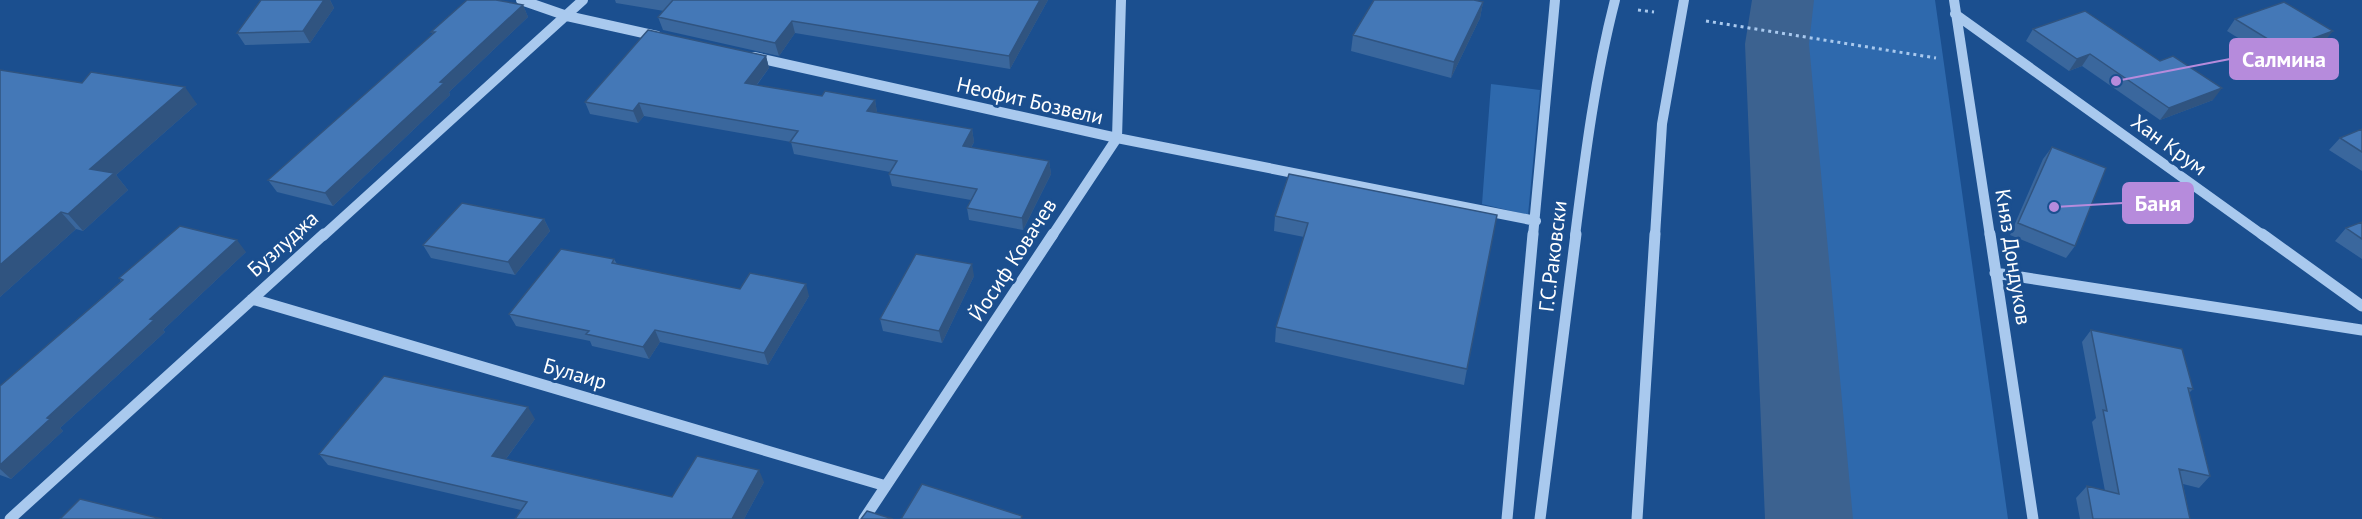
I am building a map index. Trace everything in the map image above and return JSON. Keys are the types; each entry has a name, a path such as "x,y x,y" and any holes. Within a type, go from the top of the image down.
{"street":[{"path":"521,0 567,16 665,38"},
{"name":"Бузлуджа","path":"10,519 583,0"},
{"path":"1117,138 1121,0"},
{"path":"1507,519 1555,0"},
{"path":"1637,519 1662,124 1684,0"},
{"name":"Княз Дондуков","path":"1954,0 2033,519"},
{"name":"Г.С.Раковски","path":"1540,519 1590,120 1605,38 1615,3"},
{"name":"Хан Крум","path":"1955,14 2362,306"},
{"name":"Неофит Бозвели","path":"746,56 1117,138 1536,221"},
{"name":"Йосиф Ковачев","path":"864,519 1117,138"},
{"path":"1995,273 2362,330"},
{"name":"Булаир","path":"252,299 886,486"}],"path":[{"path":"1615,3 1721,23 1963,62"}],"shaded area":[{"path":"1783,0 1935,0 2008,519 1807,519 1777,44"},
{"path":"1491,84 1540,90 1528,215 1482,204"}],"building":[{"path":"261,0 324,0 303,31 237,33"},
{"path":"467,0 496,0 523,5 440,82 444,83 325,193 268,180 435,32 431,32"},
{"path":"673,0 1040,0 1009,56 792,21 775,43 658,17"},
{"path":"1374,0 1474,0 1483,2 1454,62 1353,35"},
{"path":"2284,2 2333,31 2284,49 2235,19"},
{"path":"2085,11 2160,61 2173,56 2222,88 2169,108 2090,54 2077,59 2033,29"},
{"path":"648,30 766,56 745,83 822,96 825,91 875,100 867,111 972,129 963,146 1049,161 1022,218 967,208 977,189 889,174 897,161 790,142 798,131 639,103 633,111 585,102"},
{"path":"0,70 82,83 91,72 185,87 90,169 114,173 68,214 61,212 0,265"},
{"path":"2362,129 2362,152 2340,138"},
{"path":"2052,147 2106,168 2075,246 2018,223"},
{"path":"1289,174 1497,215 1467,369 1276,327 1308,223 1275,216"},
{"path":"462,203 544,219 508,262 423,245"},
{"path":"2362,222 2362,239 2346,228"},
{"path":"180,226 237,240 150,319 154,320 47,418 50,419 0,465 0,386 123,280 119,278"},
{"path":"561,249 614,259 612,263 740,289 750,273 806,284 764,353 655,330 643,347 586,334 589,331 509,314"},
{"path":"916,254 972,264 939,331 880,319"},
{"path":"2091,330 2182,349 2193,389 2188,388 2210,476 2179,469 2190,519 2093,519 2087,486 2119,494 2103,410 2107,411"},
{"path":"384,376 528,407 492,456 672,497 697,456 759,470 732,519 515,519 527,502 319,454"},
{"path":"922,484 1022,516 1021,519 901,519"},
{"path":"80,499 162,519 60,519"},
{"path":"867,511 893,519 861,519"}],"waterway":[{"path":"1783,0 1777,44 1809,519"}],"place":[{"name":"Салмина","path":"2116,81"},
{"name":"Баня","path":"2054,207"}]}
